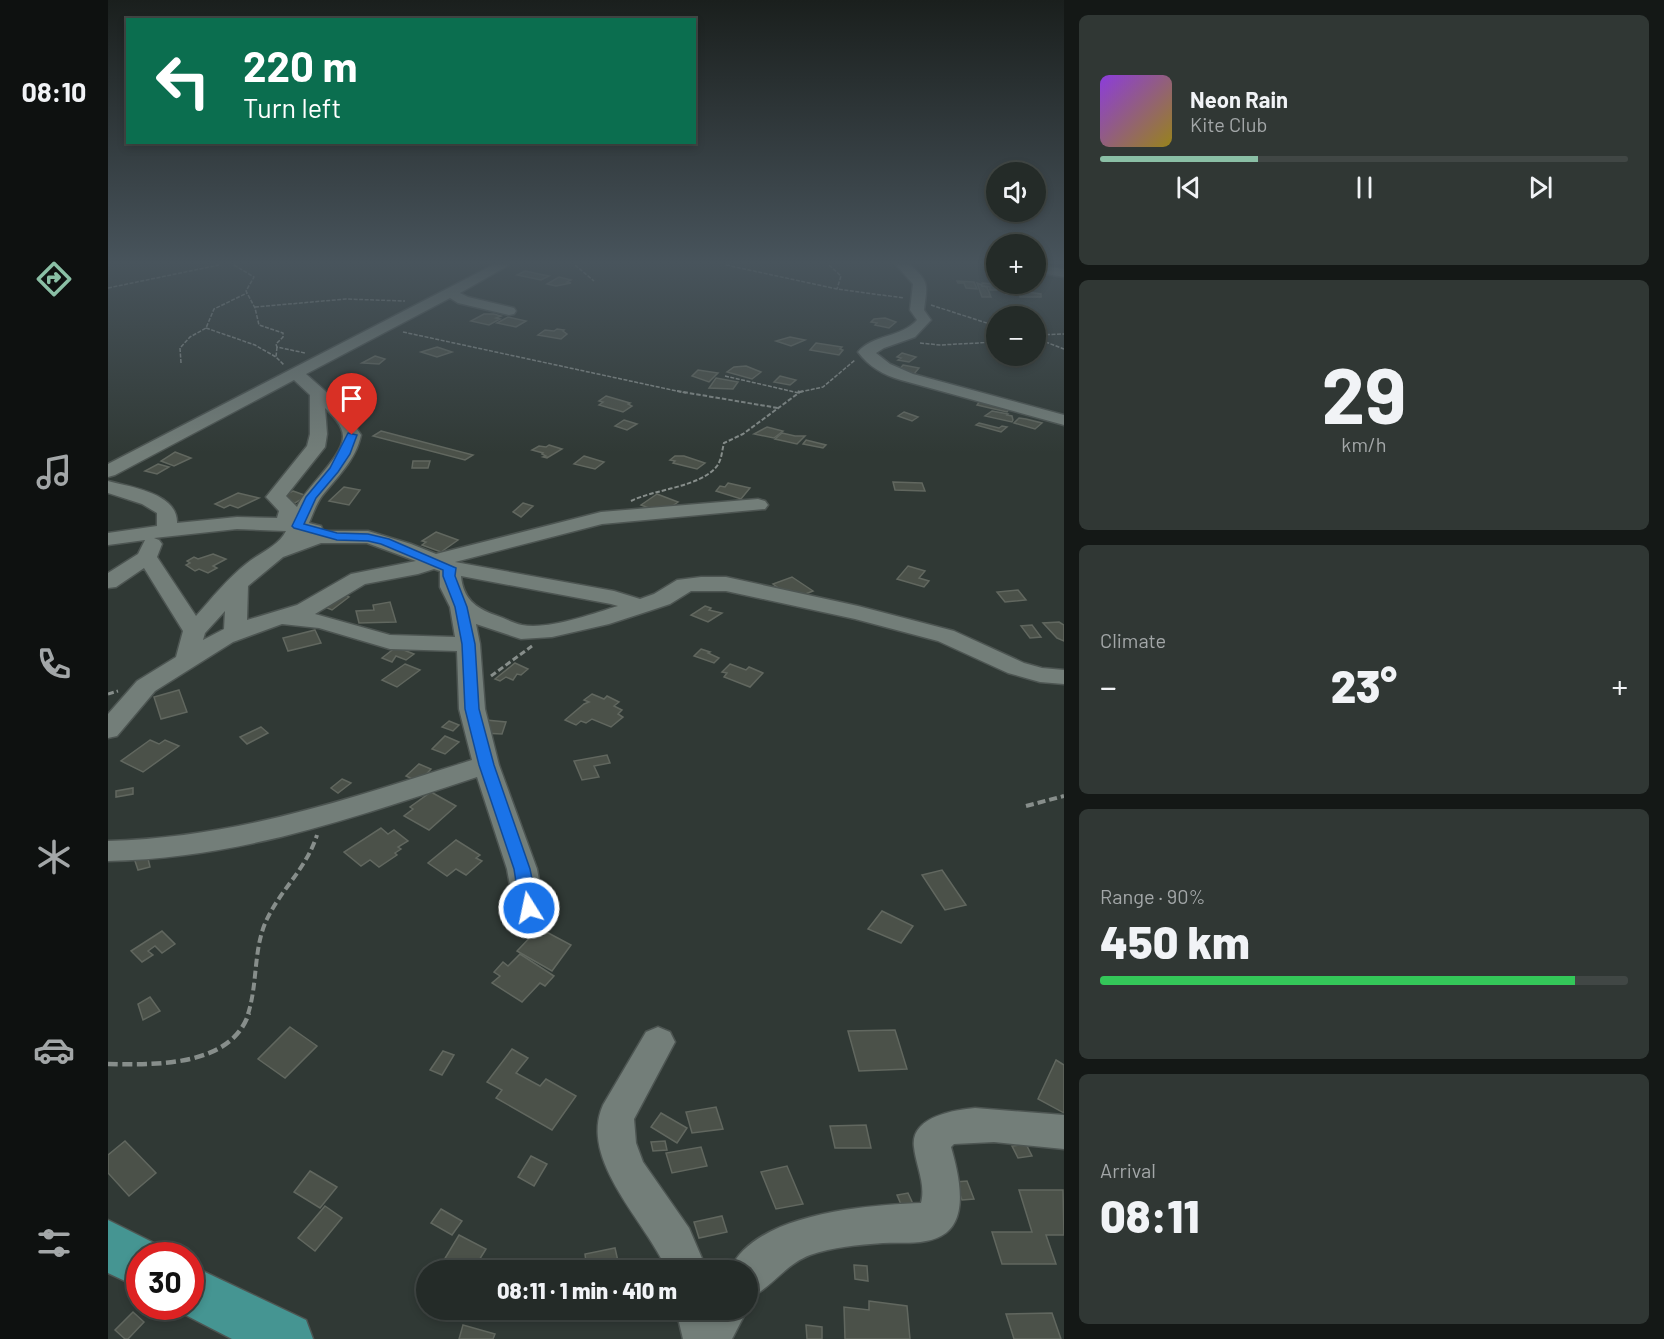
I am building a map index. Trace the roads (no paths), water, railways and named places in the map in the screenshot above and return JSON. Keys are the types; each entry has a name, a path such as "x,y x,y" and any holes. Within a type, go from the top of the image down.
{"main road":[{"path":"108,1245 126,1255"},
{"path":"204,1297 287,1339"}],"street":[{"path":"108,471 385,327"},
{"path":"917,327 901,340 872,347 866,352 890,371 907,377 1064,420"},
{"path":"291,524 334,470 352,435 342,417 296,373"},
{"path":"187,659 194,631 254,568 291,542 291,524 288,518 290,510 276,497 316,447 319,439 315,414 318,394"},
{"path":"108,487 159,505 165,511 168,521 147,557 108,582"},
{"path":"108,730 146,686 187,659 235,632 305,610 359,579 442,565 601,518 758,505"},
{"path":"108,540 262,522 291,524 337,536"},
{"path":"279,552 318,537 368,537 384,541 442,565 614,598 641,606"},
{"path":"147,557 194,631"},
{"path":"442,565 461,607 468,644 472,709 486,765 522,869 529,908"},
{"path":"235,632 237,584"},
{"path":"461,607 481,618 521,632 552,630 601,619 662,599 685,585 726,584 946,636 1016,668 1040,675 1064,677"},
{"path":"276,620 305,618 324,621 365,636 409,645 468,644"},
{"path":"108,851 204,844 322,816 486,765"},
{"path":"658,1042 616,1117 618,1143 627,1172 675,1242 683,1260"},
{"path":"758,1266 766,1257 799,1238 820,1232 869,1225 929,1222 935,1218 940,1208 941,1190 932,1146 936,1135 942,1131 956,1127 985,1125 1064,1132"},
{"path":"700,1320 706,1339"},
{"path":"706,1339 719,1320"}]}
